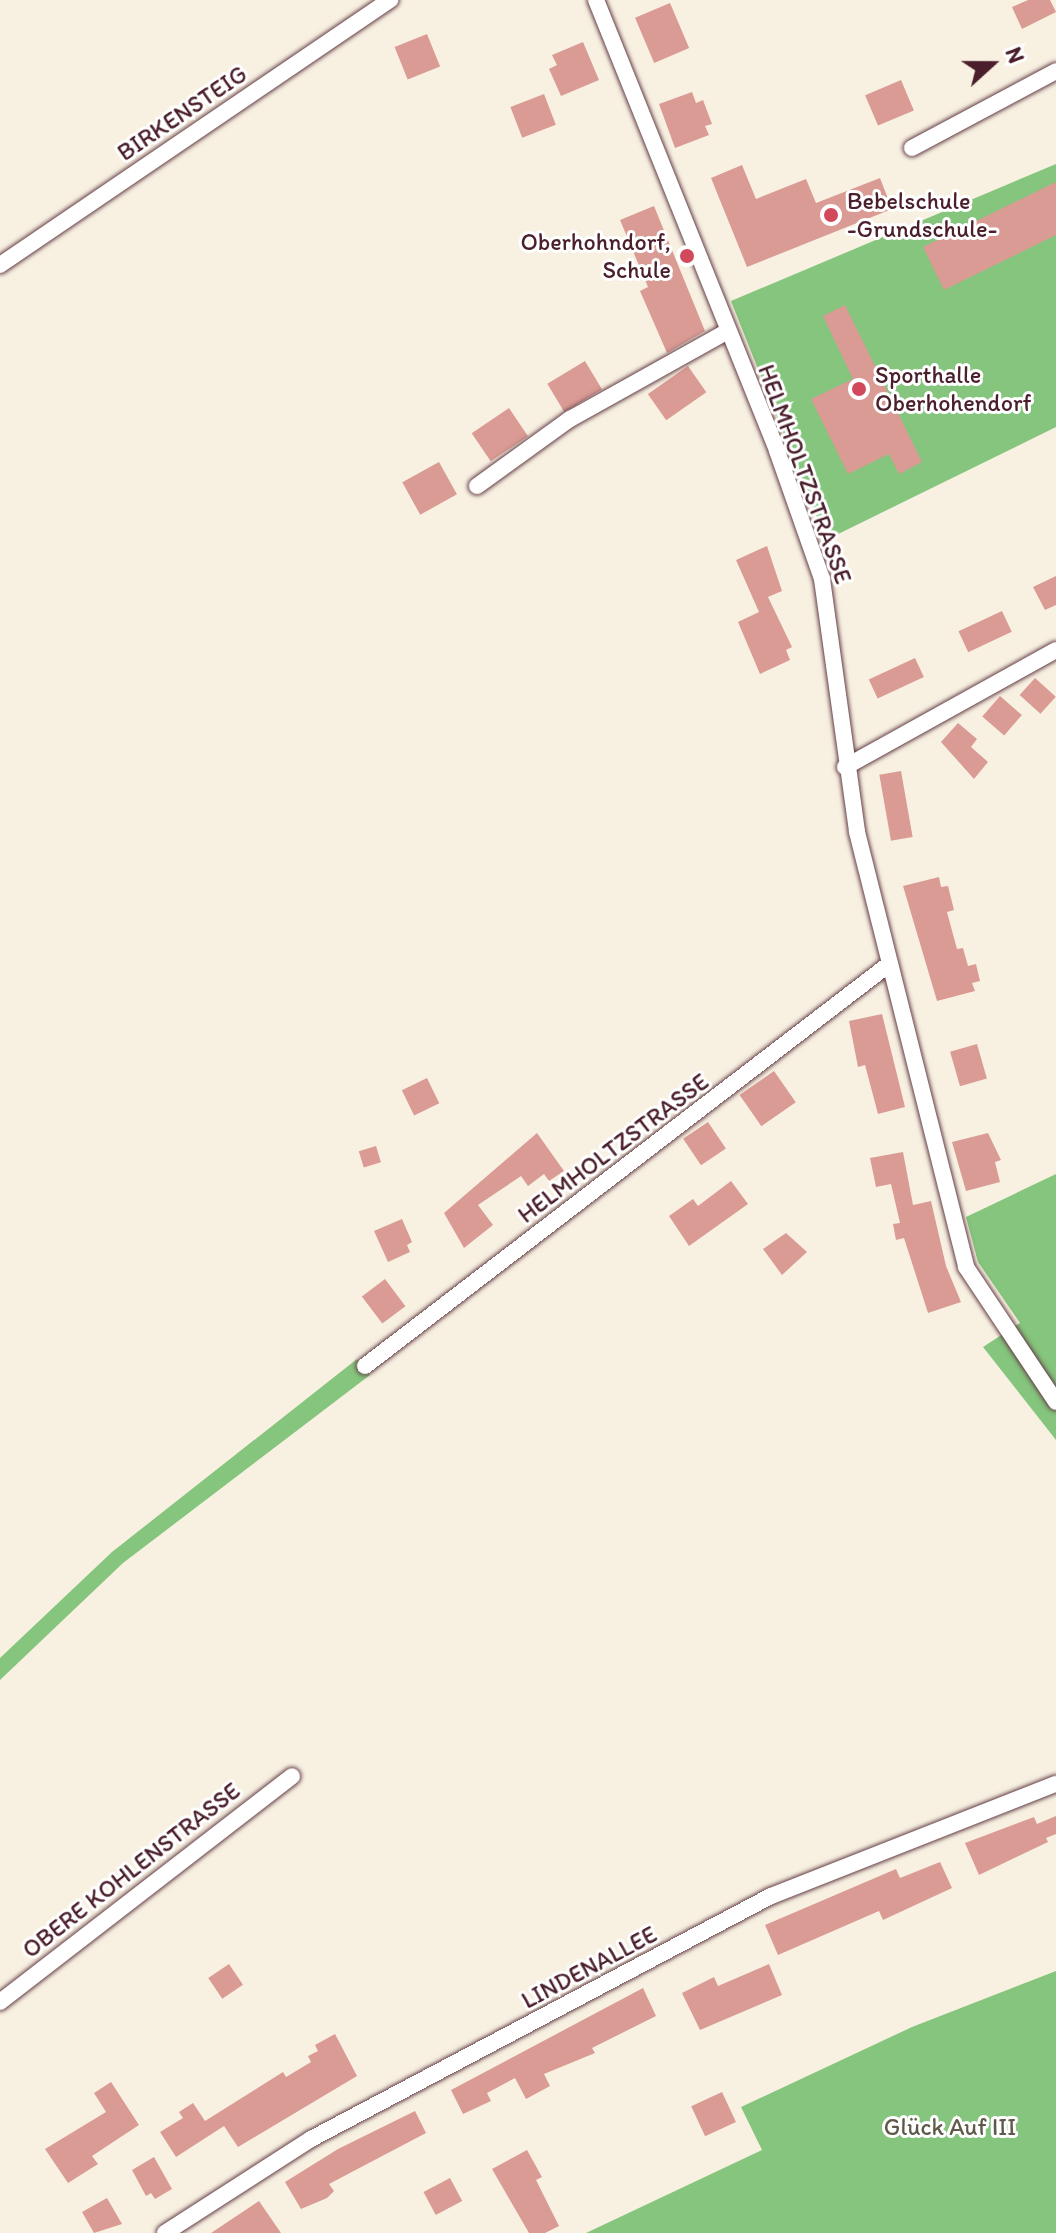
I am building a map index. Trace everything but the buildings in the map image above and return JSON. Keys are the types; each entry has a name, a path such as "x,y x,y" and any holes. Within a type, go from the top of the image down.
{"street":[{"name":"BIRKENSTEIG","path":"0,265 390,0"},
{"name":"HELMHOLTZSTRASSE","path":"596,0 728,331 822,579 845,767 888,965 966,1267 1056,1402"},
{"path":"912,148 1056,71"},
{"path":"477,486 570,419 728,331"},
{"path":"845,767 1056,650"},
{"name":"HELMHOLTZSTRASSE","path":"365,1366 888,965"},
{"name":"OBERE KOHLENSTRASSE","path":"0,2002 292,1776"},
{"name":"LINDENALLEE","path":"165,2233 311,2139 771,1896 1056,1784"}],"green space":[{"path":"1056,164 1056,427 826,540 731,301"},
{"path":"1056,1174 1056,1440 983,1347 1020,1323 978,1262 966,1217"},
{"path":"357,1359 370,1375 123,1563 0,1680 0,1658 112,1552"},
{"name":"Glück Auf III","path":"1056,1971 1056,2233 586,2233 762,2150 741,2107 912,2027"}],"place":[{"name":"Bebelschule -Grundschule-","path":"831,215"},
{"name":"Oberhohndorf, Schule","path":"687,256"},
{"name":"Sporthalle Oberhohendorf","path":"859,389"}]}
